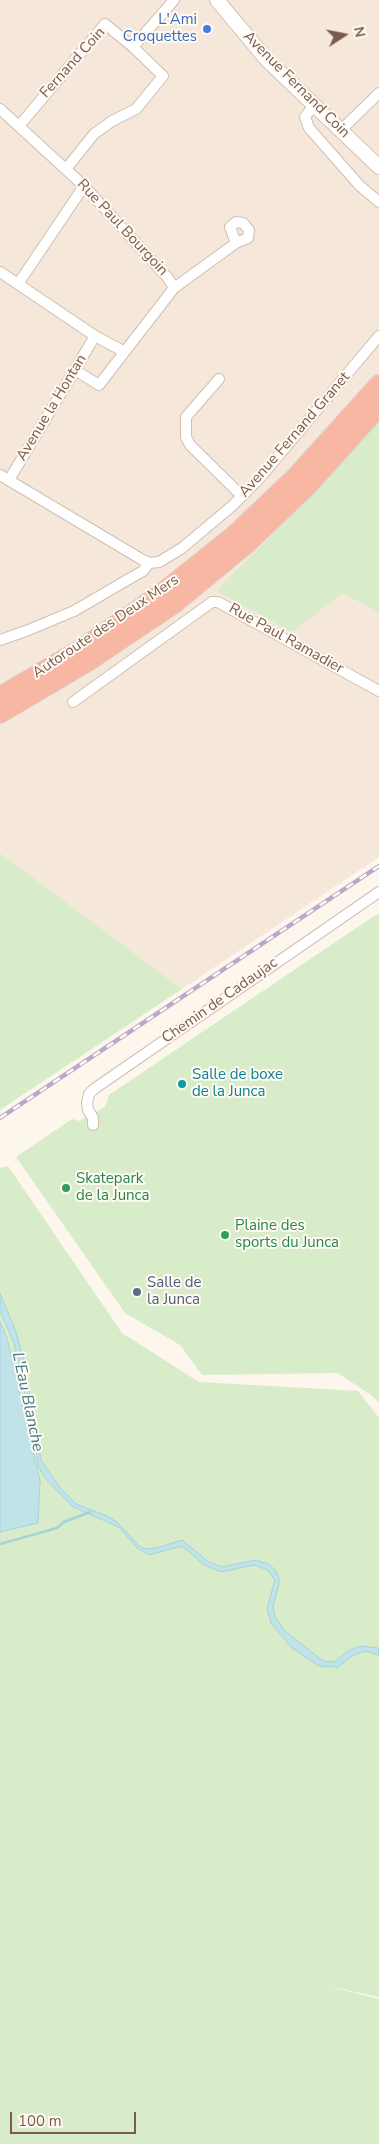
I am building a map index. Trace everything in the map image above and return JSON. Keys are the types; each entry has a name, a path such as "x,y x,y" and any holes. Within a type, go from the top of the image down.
{"highway":[{"name":"Autoroute des Deux Mers","path":"0,696 77,651 160,594 236,534 294,477 379,384"},
{"name":"Autoroute des Deux Mers","path":"0,714 88,662 173,605 246,545 302,491 379,407"}],"main road":[{"name":"Avenue Fernand Coin","path":"217,0 267,60 379,167"}],"street":[{"path":"133,47 174,0"},
{"name":"Fernand Coin","path":"19,126 106,24 133,47 163,76 136,109 112,121 94,134 66,170"},
{"path":"341,130 379,93"},
{"path":"314,105 305,117 309,128 360,186 379,202"},
{"name":"Rue Paul Bourgoin","path":"0,109 84,186 168,278 174,288 123,351 99,385 75,370"},
{"path":"18,284 84,186"},
{"path":"174,288 236,243"},
{"path":"0,272 96,336 123,351"},
{"name":"Avenue la Hontan","path":"5,478 96,336"},
{"name":"Avenue Fernand Granet","path":"0,640 26,632 74,611 136,575 149,563 164,559 182,548 259,479 379,336"},
{"path":"219,379 186,417 186,437 190,445 242,496"},
{"path":"5,478 149,563"},
{"name":"Rue Paul Ramadier","path":"73,702 212,602 218,602 379,691"},
{"name":"Chemin de Cadaujac","path":"93,1125 93,1118 88,1110 87,1103 89,1094 94,1089 379,892"}],"shaded area":[{"path":"0,0 379,0 379,857 182,989 0,853"}],"green space":[{"path":"379,421 379,612 342,593 292,632 216,591 323,484"},
{"path":"0,853 182,989 0,1110"},
{"name":"Plaine des sports du Junca","path":"379,915 379,1403 371,1395 338,1373 202,1375 180,1345 125,1313 16,1157 69,1121 73,1119 79,1121 105,1107 109,1095 374,916"},
{"path":"8,1166 122,1333 199,1382 358,1391 379,1418 379,1997 323,1985 379,1999 379,2144 0,2144 0,1532 38,1523 40,1481 7,1338 0,1322 0,1168"}],"water":[{"path":"0,1294 15,1329 24,1360 41,1460 61,1489 76,1504 117,1522 138,1545 145,1549 157,1548 182,1540 209,1562 222,1567 255,1560 269,1564 276,1571 279,1578 273,1607 275,1617 284,1630 323,1661 334,1662 348,1651 360,1646 378,1648 379,1655 365,1651 352,1656 338,1667 319,1666 292,1648 271,1623 267,1608 275,1580 268,1570 254,1565 221,1572 204,1565 182,1546 149,1555 137,1548 119,1527 73,1507 46,1479 39,1468 14,1343 0,1311"},
{"path":"0,1322 7,1338 40,1481 38,1523 0,1532"}],"waterway":[{"name":"L'Eau Blanche","path":"0,1544 57,1528 64,1522 90,1512"}],"railway":[{"path":"0,1118 379,866"}],"place":[{"name":"L'Ami Croquettes","path":"207,29"},
{"name":"Salle de boxe de la Junca","path":"182,1084"},
{"name":"Skatepark de la Junca","path":"66,1188"},
{"name":"Plaine des sports du Junca","path":"225,1235"},
{"name":"Salle de la Junca","path":"137,1292"}]}
